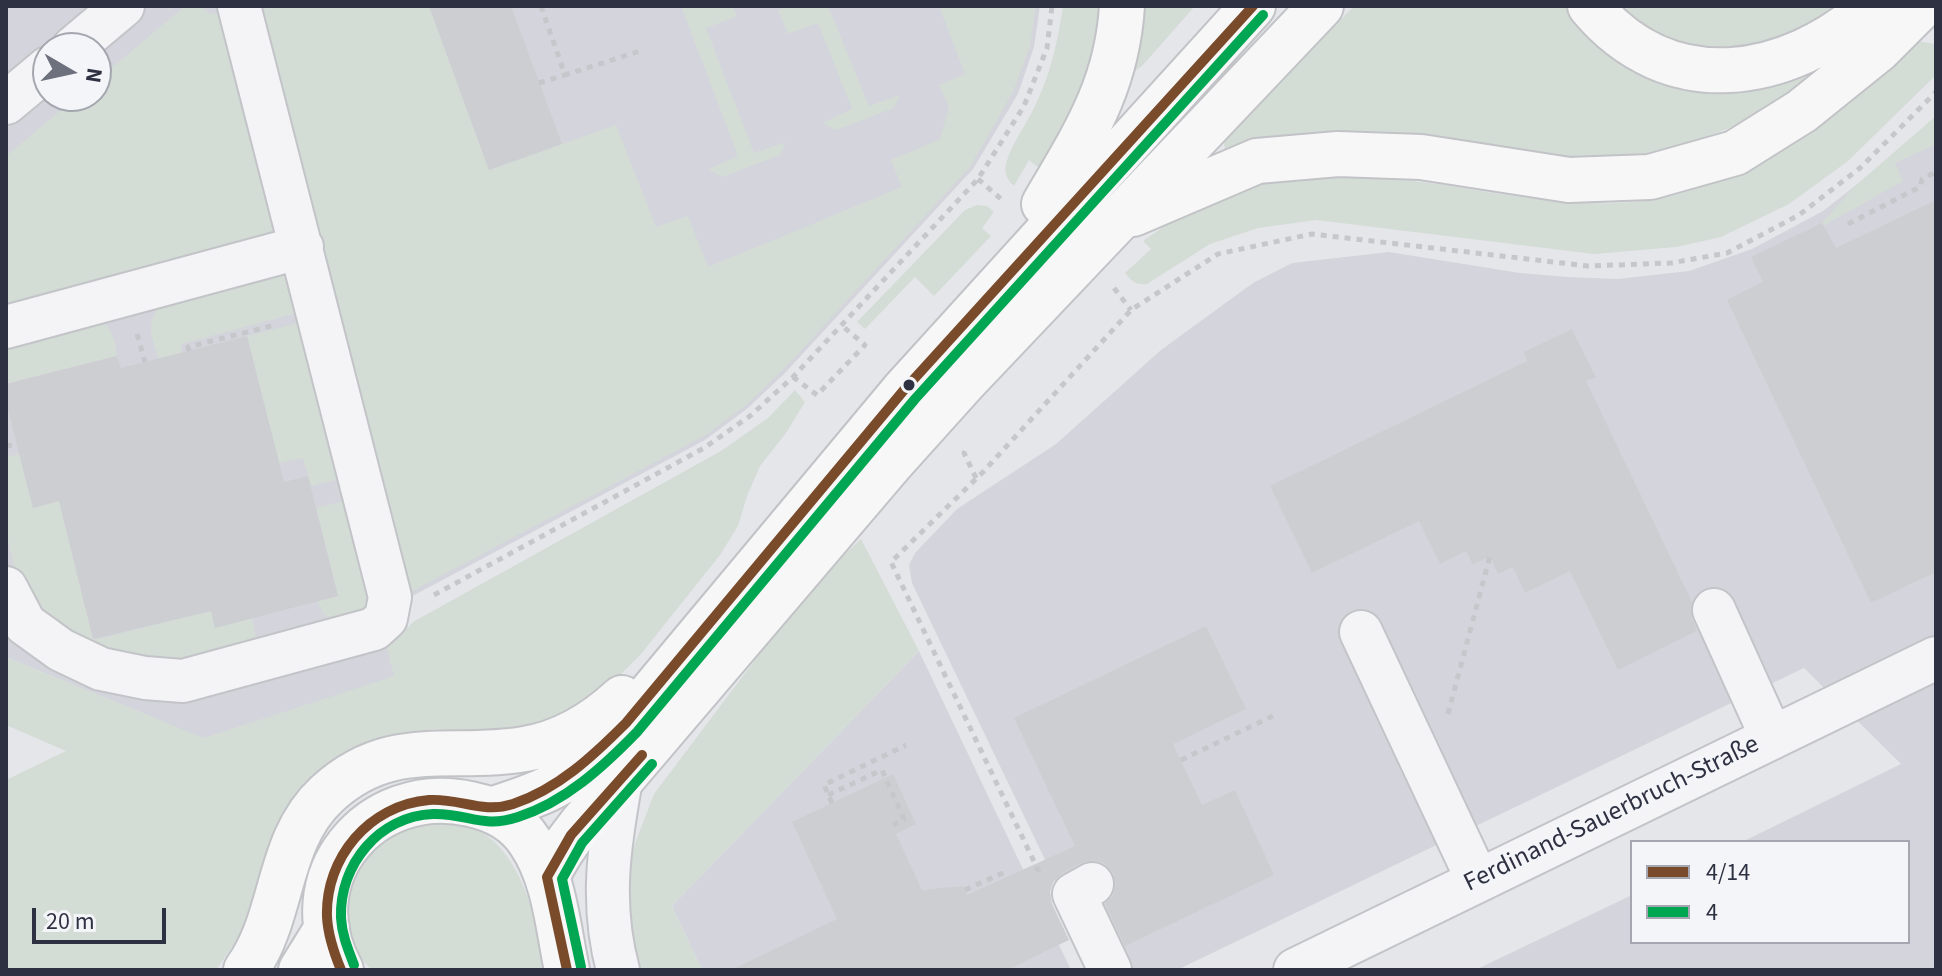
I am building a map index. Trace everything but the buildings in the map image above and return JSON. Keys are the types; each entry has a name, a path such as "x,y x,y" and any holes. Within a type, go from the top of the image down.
{"main road":[{"path":"996,286 1094,119 1115,58 1122,6"},
{"path":"491,810 560,782 598,752 846,456 996,286 1253,6"},
{"path":"547,877 571,835 903,449 1321,6"},
{"path":"1590,6 1622,36 1651,53 1686,66 1724,72 1762,68 1798,55 1872,6"},
{"path":"1116,221 1257,161 1338,154 1421,157 1569,180 1650,177 1735,153 1802,111 1879,49 1922,6"},
{"path":"246,970 261,944 274,908 286,858 296,835 309,813 349,776 404,754 525,749 548,744 570,734 616,704 639,681 693,612 760,559"},
{"path":"341,970 327,928 328,887 337,864 358,832 374,819 403,805 440,800 491,810 509,819 532,844 547,877 567,970"},
{"path":"301,970 327,928"}],"street":[{"path":"92,32 123,6"},
{"path":"6,588 25,624 61,650 101,669 145,678 183,681 374,629 386,618 390,597 239,6"},
{"path":"6,103 32,81"},
{"path":"6,327 302,247"},
{"path":"1714,610 1772,738"},
{"path":"1361,632 1478,881"},
{"name":"Ferdinand-Sauerbruch-Straße","path":"1295,970 1933,660"},
{"path":"618,970 606,901 621,780"},
{"path":"1092,884 1074,894 1110,970"}],"path":[{"path":"541,6 565,75"},
{"path":"386,618 414,606 704,448 750,416 793,377 978,179 1024,106 1047,48 1052,6"},
{"path":"539,83 640,51"},
{"path":"1046,886 891,562 976,478 1131,310 1218,254 1312,234 1588,266 1671,263 1727,253 1811,206 1860,168 1936,92"},
{"path":"1848,224 1920,187 1922,179 1936,172"},
{"path":"978,179 1002,200"},
{"path":"1110,282 1131,310"},
{"path":"793,377 817,395 865,345 840,324"},
{"path":"189,351 188,347 268,327"},
{"path":"974,441 964,453 976,478"},
{"path":"6,446 17,444"},
{"path":"1447,715 1490,556"},
{"path":"1181,760 1275,715"},
{"path":"832,803 824,785 906,745"},
{"path":"828,795 882,770 904,819 892,826"},
{"path":"965,890 1007,871"}],"shaded area":[{"path":"6,6 1040,6 1034,47 1018,94 973,169 785,373 748,408 705,440 405,600 412,681 204,739 6,657"},
{"path":"185,6 201,6 210,14 228,12 287,236 6,316 6,156 59,112 112,112 112,68"},
{"path":"252,6 429,6 489,170 616,125 656,227 688,216 708,267 902,187 891,160 940,139 949,107 939,85 965,74 939,6 1036,6 1030,46 1013,92 970,167 782,371 745,406 704,436 403,596"},
{"path":"681,6 733,6 737,16 706,28 754,153 786,142 780,155 722,177 709,169 738,156"},
{"path":"788,6 828,6 869,106 900,95 894,108 836,130 823,123 852,109 818,23 788,34 778,10"},
{"path":"1063,6 1104,6 1095,52 1074,111 1042,170 1029,160 1014,186 1005,171 1006,164 1045,83"},
{"path":"1142,6 1195,6 1142,66 1130,74"},
{"path":"1354,6 1564,6 1587,35 1612,55 1811,70 1814,73 1807,81 1741,123 1669,153 1590,161 1337,131 1301,134 1225,150 1224,143 1231,133"},
{"path":"1618,6 1844,6 1848,12 1742,52 1686,47 1639,26"},
{"path":"1917,41 1936,44 1936,75 1848,161 1789,204 1721,237 1676,247 1594,254 1316,220 1258,228 1210,244 1147,284 1134,282 1125,273 1151,249 1143,241 1183,214 1221,196 1288,180 1323,177 1392,179 1543,200 1597,203 1651,200 1678,194 1715,181 1747,164"},
{"path":"1936,116 1936,970 1475,970 1630,896 1630,944 1910,944 1910,840 1746,840 1901,764 1804,668 1177,970 1098,970 912,583 909,565 915,553 957,509 1056,444 1161,350 1253,283 1292,263 1389,252 1520,273 1568,277 1617,279 1689,271 1752,249 1823,211 1887,161"},
{"path":"1936,116 1936,144 1895,163 1903,181 1823,226 1822,223 1855,186"},
{"path":"977,205 987,206 994,212 982,228 991,236 934,296 915,277 865,329 857,322 965,210"},
{"path":"297,269 308,310 181,344 182,353 159,359 151,325 160,305"},
{"path":"99,318 112,335 117,356 6,384 6,342"},
{"path":"310,320 348,477 311,486 303,458 279,463 247,336"},
{"path":"795,390 805,402 760,466 738,526 720,555 641,654 615,680 562,716 523,729 487,734 436,729 406,732 376,742 216,970 6,970 6,780 66,751 6,725 6,657 204,738 394,676 385,641 397,640 413,622 721,451 768,418"},
{"path":"19,454 33,508 59,501 94,640 211,611 215,628 252,618 259,652 182,669 106,659 33,614 16,575 6,532 6,457"},
{"path":"352,499 373,585 366,614 332,620 323,613 317,601 338,596 316,508"},
{"path":"861,539 919,651 672,906 702,970 639,970 625,911 633,849 654,794 810,587"},
{"path":"919,651 1071,970 702,970 672,906"},
{"path":"450,821 474,828 505,853 525,890 548,970 372,970 359,954 349,916 350,896 365,858 378,842 400,827"}],"transit line":[{"name":"4/14","path":"341,970 329,931 328,895 343,855 355,838 387,812 407,804 429,800 481,807 513,804 545,790 601,747 626,723 904,390 1253,6"},
{"name":"4","path":"354,965 343,930 342,898 355,862 366,847 380,834 413,817 445,814 484,821 518,817 567,793 611,758 637,732 915,399 1263,15"},
{"name":"4/14","path":"567,970 547,877 571,835 642,755"},
{"name":"4","path":"581,967 562,879 582,843 652,764"}]}
